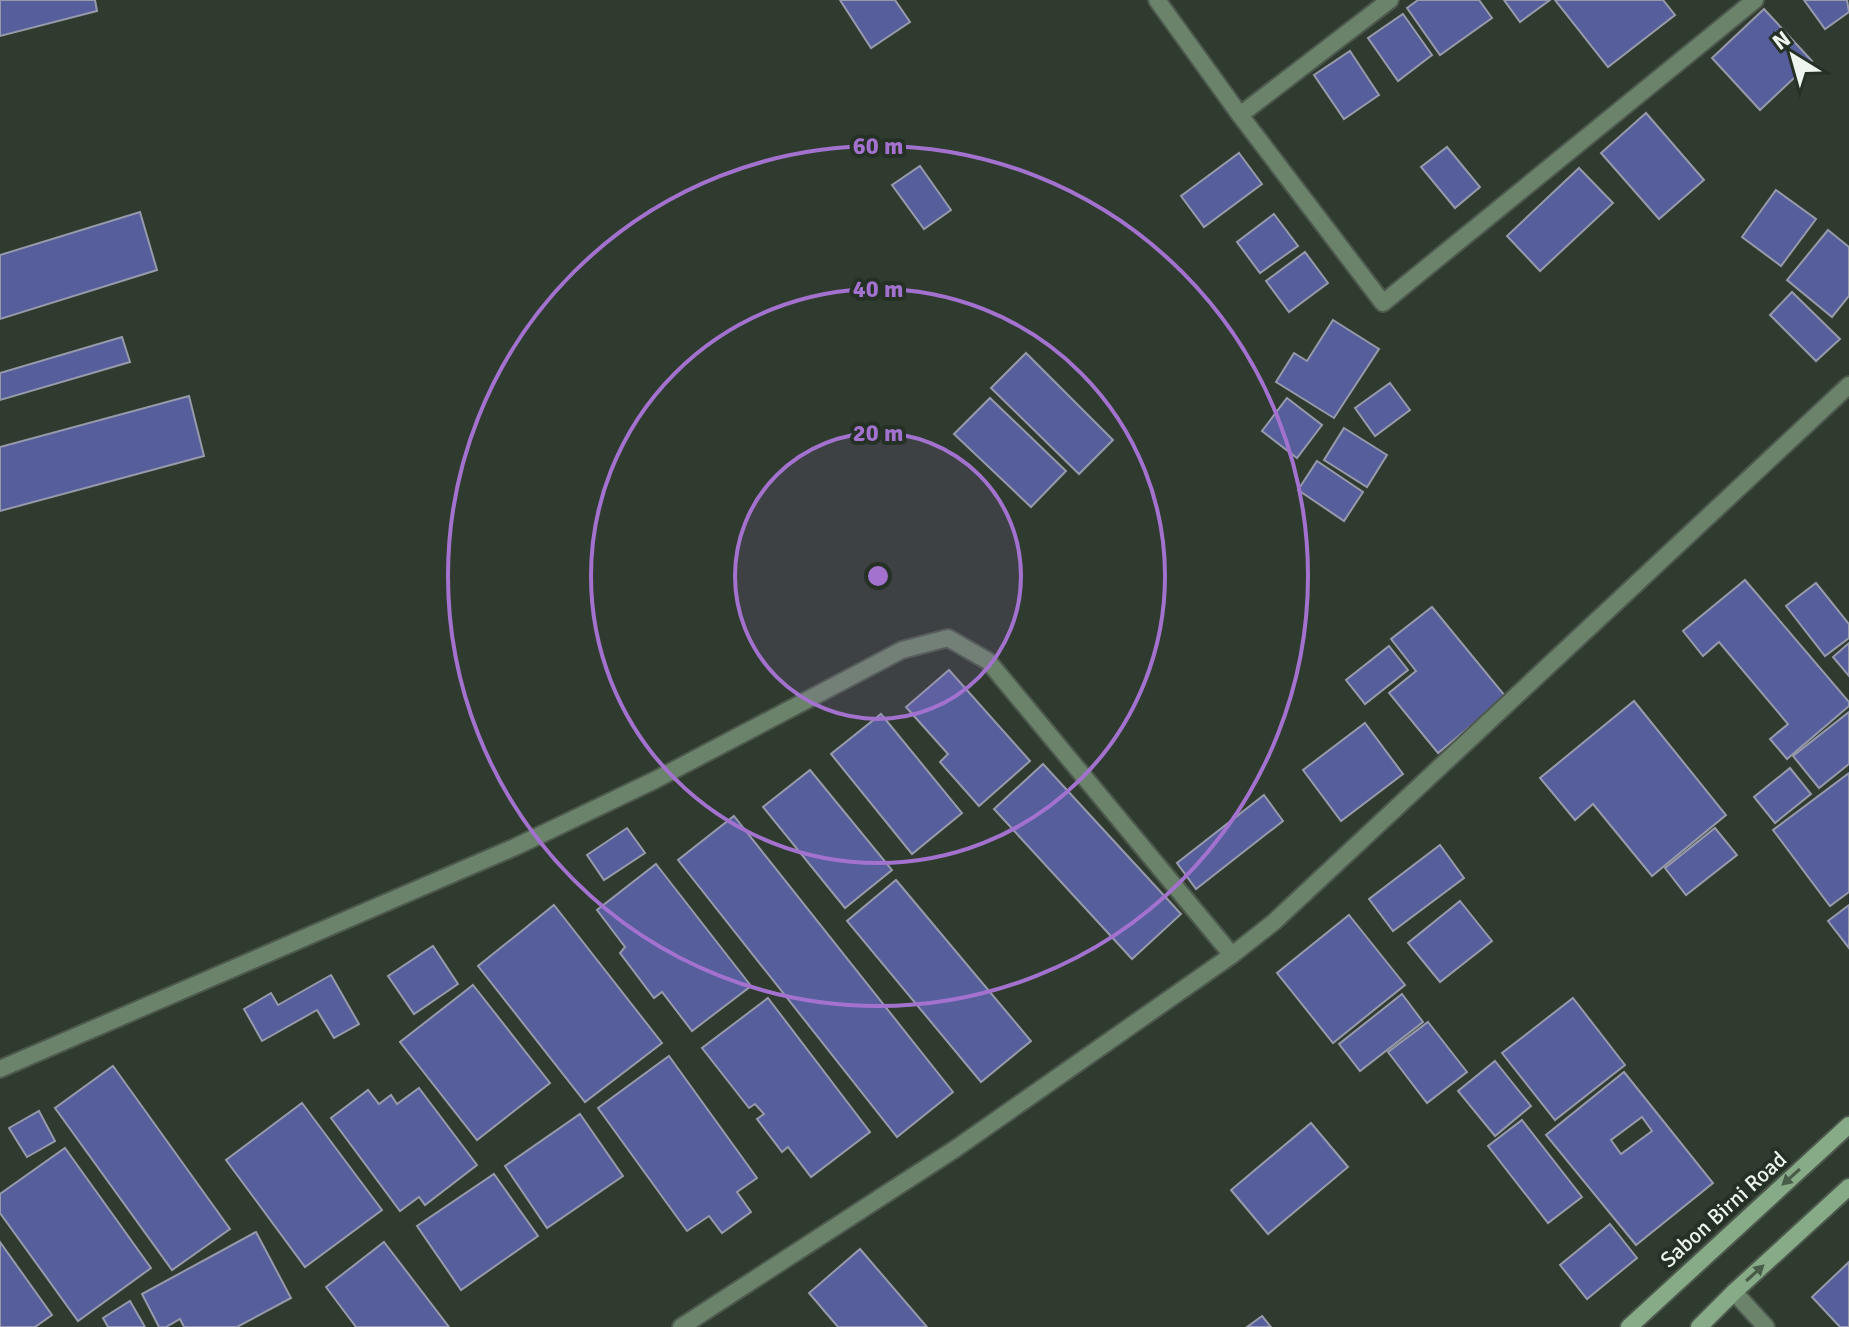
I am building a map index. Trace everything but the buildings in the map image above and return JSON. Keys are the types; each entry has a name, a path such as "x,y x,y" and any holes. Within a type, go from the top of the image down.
{"street":[{"path":"1157,0 1383,303 1755,0"},
{"path":"1240,115 1390,0"},
{"path":"681,1327 955,1149 1232,955 1274,922 1849,385"},
{"path":"0,1069 515,847 655,780 902,650 948,638 988,661 1232,955"},
{"name":"Sabon Birni Road","path":"1629,1327 1849,1125"},
{"path":"1699,1327 1849,1187"},
{"path":"1734,1292 1766,1327"}]}
